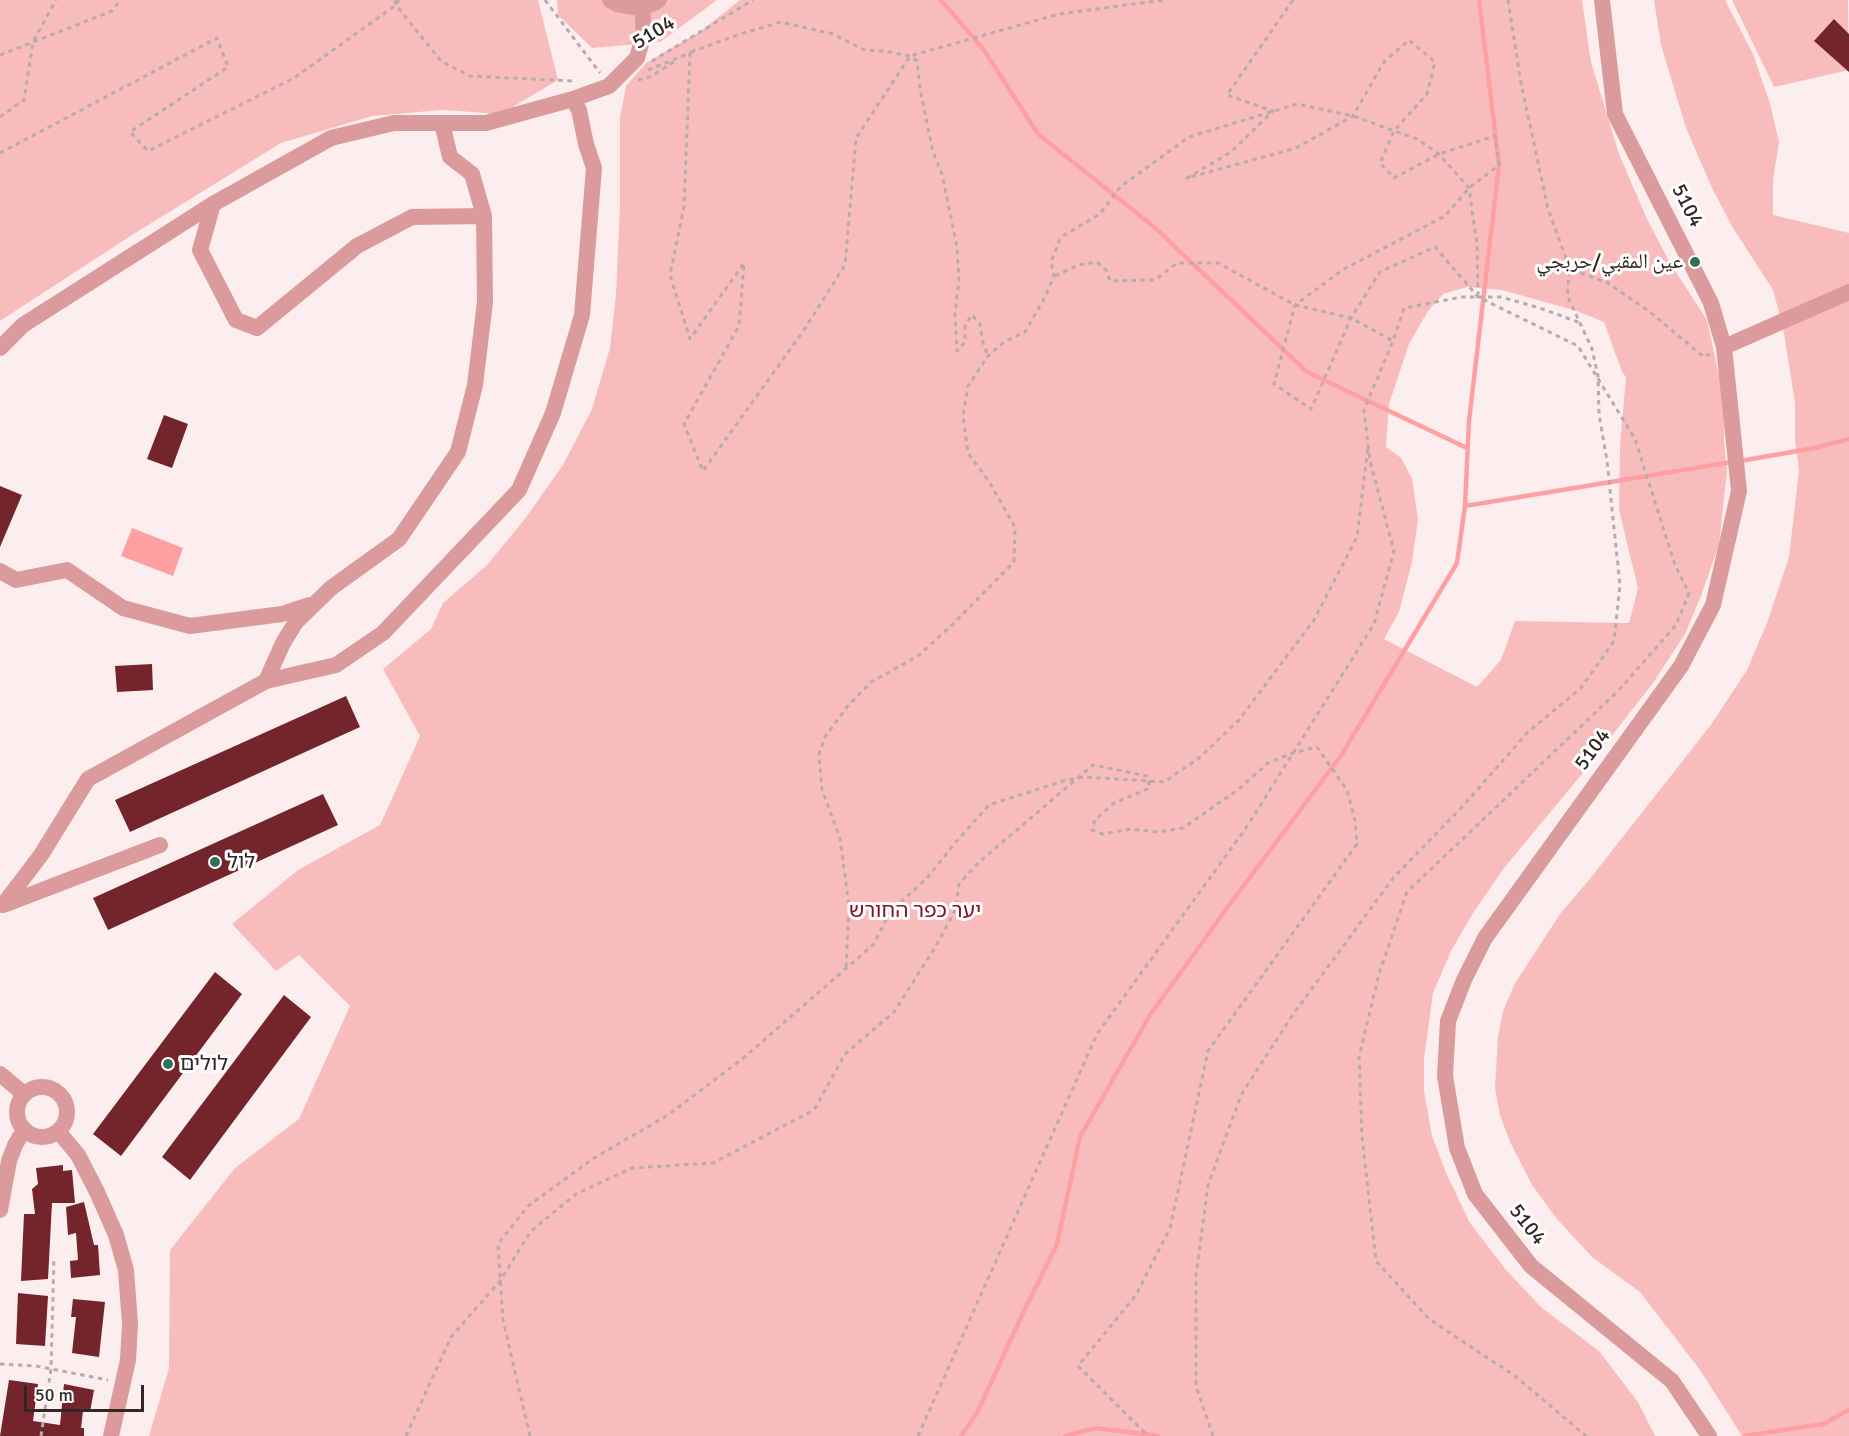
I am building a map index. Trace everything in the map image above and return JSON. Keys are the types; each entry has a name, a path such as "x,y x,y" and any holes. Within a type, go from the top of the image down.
{"street":[{"path":"610,0 617,4 634,7 652,4 659,0"},
{"name":"5104","path":"1602,0 1615,114 1711,303 1724,347 1738,491 1713,605 1681,666 1485,938 1464,980 1448,1022 1445,1076 1457,1148 1475,1194 1531,1266 1672,1382 1709,1436"},
{"path":"0,348 23,326 213,204 331,138 394,123 486,123 573,99 609,86 637,58 644,34 642,6"},
{"path":"2,908 41,855 88,779 266,681 336,665 383,633 519,490 553,413 582,315 594,168 579,110 573,99"},
{"path":"266,681 283,643 296,622 331,588 399,539 458,452 475,385 485,302 484,216 472,174 450,157 442,123"},
{"path":"213,204 200,250 236,320 257,328 357,246 412,217 484,216"},
{"path":"1724,347 1849,292"},
{"path":"0,571 16,580 67,570 123,608 190,626 282,614 315,603"},
{"path":"2,908 160,845"},
{"path":"0,1074 24,1094"},
{"path":"46,1087 60,1095 64,1102 66,1118 58,1131 44,1137 24,1130 17,1116 19,1100 24,1094 31,1089 46,1087"},
{"path":"0,1210 9,1161 24,1130"},
{"path":"58,1131 78,1155 97,1191 116,1235 126,1270 130,1324 128,1360 111,1436"}],"path":[{"path":"0,117 24,100 33,42 56,0"},
{"path":"0,55 112,11 120,0"},
{"path":"0,153 217,38 228,67 130,132 148,151 294,78 396,5 397,0"},
{"path":"545,0 609,86 650,77 690,53"},
{"name":"5104","path":"650,62 753,0"},
{"path":"690,53 684,207 670,275 690,339 744,263 739,326 684,424 702,471 804,330 844,265 855,138 910,56 1059,14 1164,0"},
{"path":"1273,111 1227,95 1293,0"},
{"path":"1213,1436 1196,1386 1196,1276 1208,1185 1241,1095 1294,1013 1394,877 1463,806 1528,732 1581,688 1614,641 1620,585 1607,461 1599,414 1598,376 1592,349 1567,295 1570,269 1548,209 1521,83 1508,0"},
{"path":"396,5 441,61 470,76 578,82"},
{"path":"640,74 740,34 781,22 833,34 864,50 910,56 917,61 920,89 933,152 942,174 957,247 958,281 955,331 957,351 965,342 965,326 972,315 980,324 982,343 988,356"},
{"path":"1273,111 1231,152 1187,178 1296,148 1353,116 1384,62 1409,40 1435,62 1427,94 1394,131 1380,163 1394,178 1438,154 1496,135 1499,165 1469,188 1445,216 1344,269 1295,305 1274,384 1311,410 1351,318 1380,272 1435,246 1478,297 1578,346 1635,439 1675,566 1689,592 1676,625 1618,691 1407,892 1378,974 1359,1057 1362,1137 1376,1261 1429,1319 1515,1376 1586,1436"},
{"path":"846,967 849,906 840,838 822,790 819,754 825,737 847,707 871,682 918,656 953,624 1014,561 1015,527 990,483 968,453 963,416 968,386 988,356 1004,342 1025,332 1045,297 1054,276 1051,261 1061,237 1100,214 1120,187 1190,137 1297,104 1353,116 1417,139 1438,154 1469,188 1477,245 1478,297"},
{"path":"1054,276 1078,265 1096,262 1106,270 1110,281 1155,280 1177,263 1218,263 1295,305 1351,318 1393,341"},
{"path":"1570,269 1608,283 1650,312 1704,357 1724,347"},
{"path":"918,1436 1097,1034 1246,828 1374,624 1394,551 1370,461 1364,410 1393,341 1404,308 1462,297 1501,297 1578,322"},
{"path":"530,1436 503,1320 498,1245 528,1206 594,1158 668,1116 741,1060 874,944 890,912 927,878 989,805 1084,777 1164,782 1199,758 1239,720 1314,620 1357,537 1368,447"},
{"path":"406,1436 451,1337 501,1281 531,1231 576,1194 632,1168 713,1163 814,1110 845,1054 894,1012 933,951 956,909 958,884 978,863 1093,765 1147,776 1150,788 1114,803 1095,820 1092,830 1103,834 1131,829 1158,832 1184,828 1239,789 1268,763 1317,747 1347,790 1355,820 1358,844 1208,1051 1170,1228 1136,1294 1078,1366 1146,1436"},
{"path":"41,1436 51,1369 54,1257"},
{"path":"0,1364 36,1366 123,1383"}],"green space":[{"path":"0,0 538,0 558,80 501,114 442,110 372,116 281,143 132,235 0,321"},
{"path":"557,0 717,0 660,42 592,48 558,15"},
{"name":"יער כפר החורש","path":"740,0 1582,0 1591,62 1619,154 1647,219 1670,263 1707,320 1724,410 1727,471 1719,544 1685,634 1653,683 1504,868 1473,913 1451,951 1433,993 1424,1058 1424,1091 1432,1136 1446,1173 1470,1223 1506,1270 1542,1308 1599,1351 1638,1402 1655,1436 149,1436 169,1368 170,1250 235,1168 299,1119 350,1006 299,955 276,971 232,924 298,870 380,825 420,736 383,669 431,629 443,603 487,565 524,520 563,465 592,409 610,348 616,294 620,205 620,117 626,86 646,63 701,31","holes":["1467,287 1502,290 1577,311 1604,322 1622,372 1626,377 1620,446 1619,510 1638,588 1629,623 1515,621 1501,660 1477,687 1384,639 1399,612 1412,562 1418,519 1412,478 1401,458 1386,447 1389,404 1409,344 1428,311 1443,294"]},
{"path":"1654,0 1725,0 1753,54 1770,104 1779,142 1773,180 1773,215 1849,233 1849,1436 1742,1436 1700,1370 1640,1292 1592,1257 1557,1219 1532,1185 1510,1142 1500,1115 1495,1088 1498,1037 1503,1011 1514,985 1560,914 1710,726 1747,670 1767,623 1789,557 1799,470 1795,440 1795,403 1783,327 1773,290 1733,228 1712,188 1686,128 1661,45"},
{"path":"1732,0 1848,0 1849,70 1774,87"}],"shaded area":[{"path":"132,528 183,548 173,576 121,556"}],"building":[{"path":"1834,19 1849,34 1849,72 1814,41"},
{"path":"164,415 188,424 172,468 147,459"},
{"path":"0,486 22,495 0,547"},
{"path":"152,664 153,690 117,692 115,666"},
{"name":"לול","path":"346,696 360,727 130,832 115,800"},
{"name":"לול","path":"323,794 338,825 108,930 93,898"},
{"name":"לולים","path":"215,972 242,994 121,1156 93,1134"},
{"path":"284,995 311,1017 190,1180 162,1157"},
{"path":"63,1165 63,1171 72,1170 75,1203 52,1203 48,1279 21,1281 24,1214 35,1214 32,1189 38,1184 36,1168"},
{"path":"84,1202 94,1245 98,1245 100,1275 71,1278 70,1261 78,1260 76,1233 68,1235 66,1207"},
{"path":"18,1293 48,1296 45,1346 16,1344"},
{"path":"73,1299 105,1302 99,1357 72,1353 76,1317 71,1317"},
{"path":"9,1380 38,1384 33,1421 60,1425 64,1384 94,1390 90,1412 83,1411 81,1428 84,1428 84,1436 0,1436"}],"waterway":[{"path":"941,0 984,50 1038,134 1153,226 1307,372 1467,448"},
{"path":"961,1436 977,1413 1057,1244 1080,1137 1150,1015 1342,754 1457,563 1465,506 1469,421 1499,165 1479,0"},
{"path":"1740,461 1815,448 1849,439"},
{"path":"1465,506 1732,462"},
{"path":"1745,1436 1823,1424 1849,1410"},
{"path":"1065,1436 1096,1428 1158,1436"}],"place":[{"name":"عين المقبي/حربجي","path":"1695,262"},
{"name":"לול","path":"215,862"},
{"name":"לולים","path":"168,1064"}]}
